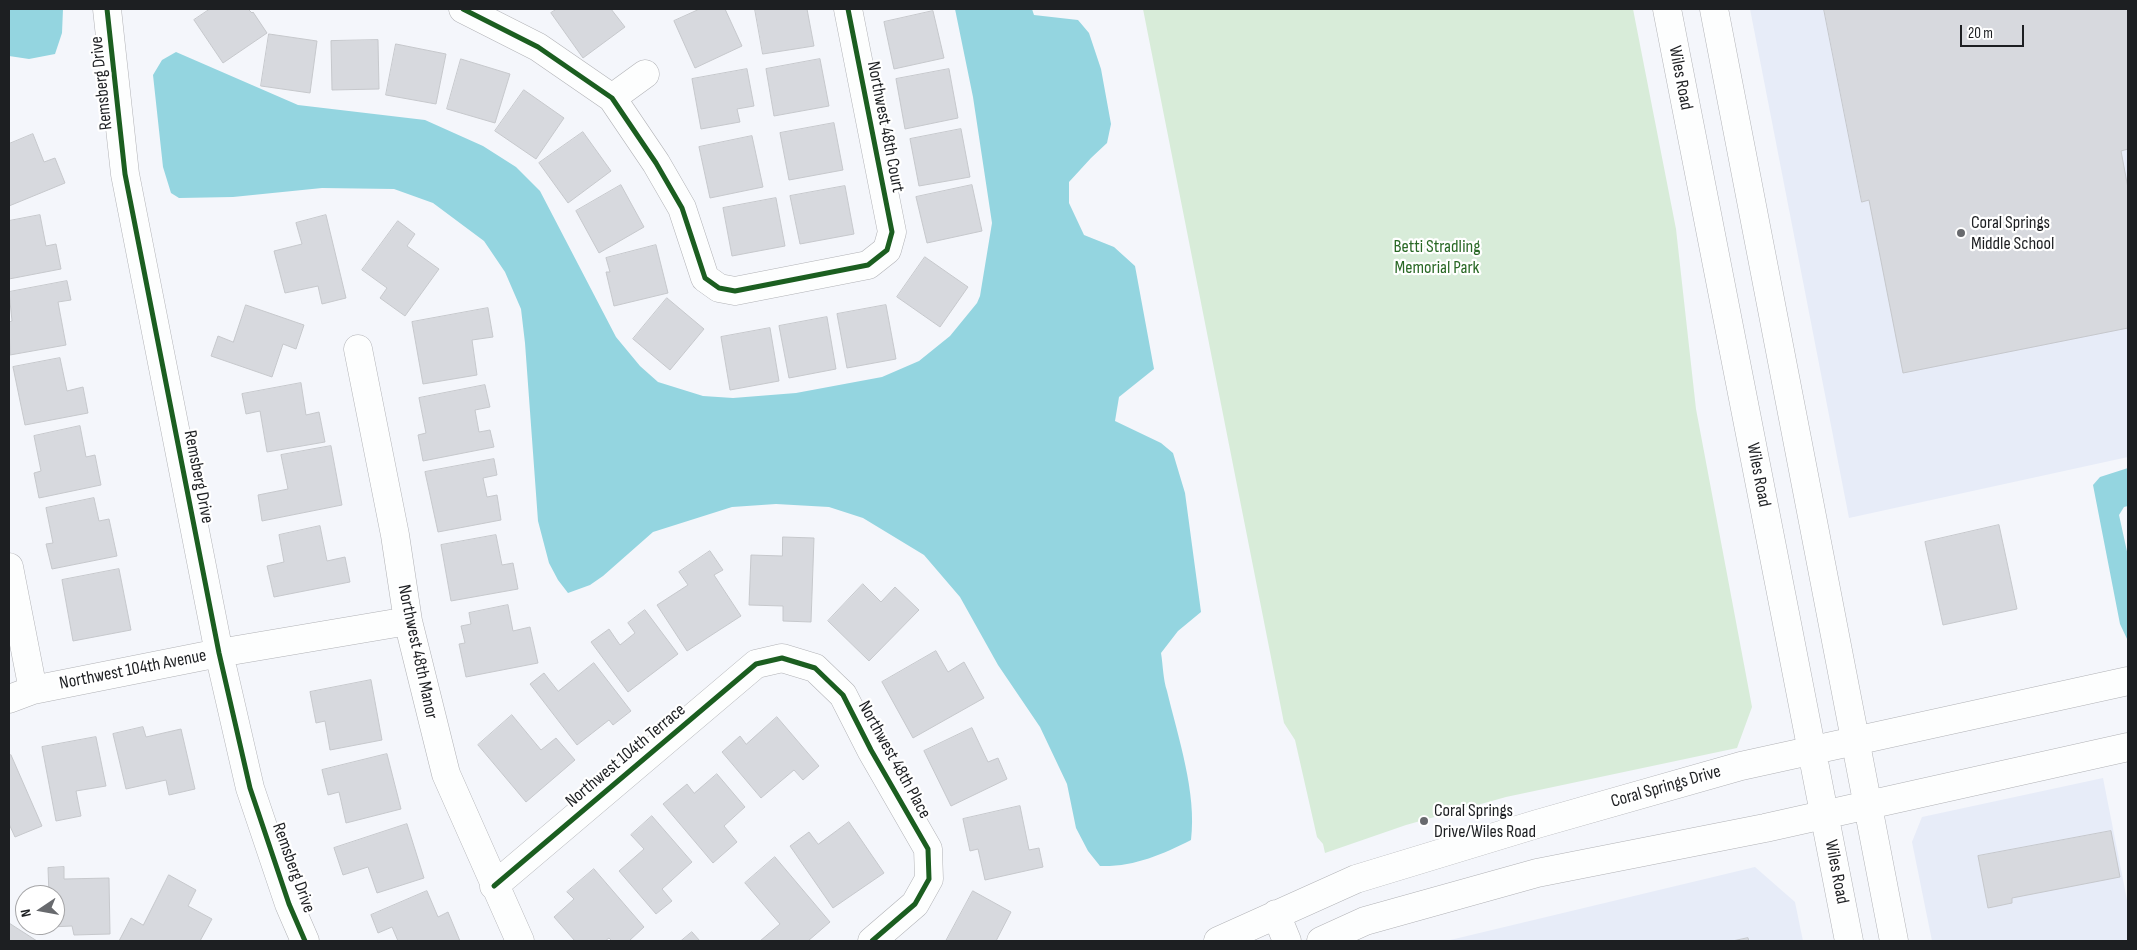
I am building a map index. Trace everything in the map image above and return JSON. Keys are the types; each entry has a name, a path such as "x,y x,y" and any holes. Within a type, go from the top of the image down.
{"main road":[{"name":"Remsberg Drive","path":"107,9 125,174 219,653 250,788 289,904 305,941"},
{"path":"463,9 538,47 612,98 646,74"},
{"name":"Northwest 48th Court","path":"612,98 656,163 682,208 705,278 719,288 735,291 868,265 887,250 892,232 848,9"},
{"name":"Wiles Road","path":"1666,9 1849,941"},
{"path":"1714,9 1894,941"},
{"name":"Northwest 48th Manor","path":"358,349 395,535 408,621 446,774 520,941"},
{"path":"9,567 21,694"},
{"name":"Northwest 104th Avenue","path":"21,694 219,653 408,621"},
{"name":"Northwest 104th Terrace","path":"494,886 756,664 782,658"},
{"name":"Northwest 48th Place","path":"782,658 815,668 843,695 871,750 928,849 929,879 915,904 872,941"},
{"name":"Coral Springs Drive","path":"1218,941 1356,878 1537,824 1722,772 2128,681"},
{"path":"1321,941 1365,921 1537,873 1765,828 2128,747"},
{"path":"1276,914 1287,941"}],"shaded area":[{"name":"Coral Springs Middle School","path":"1750,9 2128,9 2128,457 1849,518"},
{"path":"2103,778 2128,905 2128,941 1932,941 1912,842 1922,817"},
{"path":"1755,867 1795,902 1803,941 1446,941"}],"green space":[{"name":"Betti Stradling Memorial Park","path":"1143,9 1633,9 1676,229 1696,409 1752,707 1737,748 1506,797 1406,825 1325,853 1323,844 1317,837 1295,740 1284,723"}],"water":[{"path":"9,9 63,9 62,33 55,54 29,59 9,56"},
{"path":"955,9 1032,9 1034,15 1078,20 1089,33 1101,69 1111,124 1107,143 1069,182 1069,203 1084,235 1114,247 1135,266 1154,369 1119,397 1115,421 1161,443 1173,453 1185,493 1201,612 1178,631 1161,653 1165,682 1189,784 1192,822 1191,840 1169,851 1136,862 1100,866 1088,851 1076,828 1067,784 1040,727 998,665 960,597 924,555 863,518 829,507 776,504 732,507 653,532 603,576 590,585 568,593 549,563 538,521 521,309 505,272 484,241 433,203 394,189 322,188 233,197 179,198 171,193 163,167 153,75 162,60 176,52 298,105 425,120 483,146 516,167 540,191 616,337 640,366 658,382 703,396 733,398 796,393 882,377 919,361 950,336 977,303 980,296 992,223 973,97"},
{"path":"2128,468 2128,506 2124,507 2119,515 2128,556 2128,641 2120,624 2093,485 2100,477"}],"building":[{"path":"210,9 248,9 253,12 267,33 223,63 194,20"},
{"path":"557,9 611,9 625,27 583,58 551,13"},
{"path":"700,9 725,9 742,46 695,68 674,21"},
{"path":"755,9 807,9 814,46 763,54"},
{"path":"1824,9 2128,9 2128,149 2121,151 2128,188 2128,328 1903,373 1869,200 1862,202"},
{"path":"933,11 944,58 894,69 884,22"},
{"path":"269,34 317,41 310,93 261,86"},
{"path":"378,40 379,89 332,90 331,41"},
{"path":"396,44 446,54 436,104 386,95"},
{"path":"461,59 510,74 495,123 447,109"},
{"path":"820,59 829,106 774,116 766,69"},
{"path":"747,69 754,106 737,109 740,122 701,129 692,79"},
{"path":"949,69 958,118 905,129 896,79"},
{"path":"524,90 564,118 536,159 495,131"},
{"path":"834,123 843,170 789,180 780,133"},
{"path":"961,129 970,177 919,186 910,139"},
{"path":"583,132 611,171 568,203 539,163"},
{"path":"33,134 44,162 55,158 65,183 9,206 9,144"},
{"path":"752,136 763,187 710,198 699,147"},
{"path":"621,185 644,227 599,253 576,211"},
{"path":"972,185 982,231 927,243 916,197"},
{"path":"845,186 854,234 800,244 790,196"},
{"path":"776,198 785,246 732,256 723,208"},
{"path":"40,215 46,246 56,244 61,269 9,279 9,221"},
{"path":"326,215 346,298 322,304 318,286 285,293 274,251 302,244 296,223"},
{"path":"398,221 415,234 407,246 439,269 405,316 380,298 387,288 362,270"},
{"path":"656,245 668,293 614,306 606,272 610,272 606,258"},
{"path":"925,257 968,287 940,327 897,297"},
{"path":"67,281 71,300 58,302 66,345 10,355 9,322 12,321 9,292"},
{"path":"667,298 704,329 670,370 633,339"},
{"path":"246,305 304,325 296,349 283,344 272,377 211,356 218,336 233,342"},
{"path":"886,305 896,359 847,368 837,314"},
{"path":"488,308 493,337 472,340 477,375 423,384 412,322"},
{"path":"827,317 836,369 789,378 779,326"},
{"path":"770,328 779,381 730,390 721,337"},
{"path":"60,358 67,391 83,387 88,413 25,425 13,367"},
{"path":"301,383 306,415 319,412 325,442 267,452 260,411 246,414 242,394"},
{"path":"485,385 490,407 475,410 479,432 490,430 494,447 423,461 418,435 426,433 419,398"},
{"path":"80,426 86,457 95,455 101,485 39,498 34,473 41,471 34,436"},
{"path":"331,446 342,505 262,521 258,495 288,489 281,455"},
{"path":"494,459 497,475 483,478 487,497 497,495 501,520 438,532 425,472"},
{"path":"94,498 99,521 109,519 117,556 52,569 46,544 53,543 46,508"},
{"path":"1999,525 2017,609 1943,625 1925,542"},
{"path":"320,526 327,561 345,557 350,582 274,597 267,566 284,562 279,535"},
{"path":"496,535 502,565 513,563 518,589 451,601 441,545"},
{"path":"783,537 814,538 811,622 783,621 783,606 749,605 751,555 782,556"},
{"path":"710,551 723,570 714,575 741,616 687,651 657,605 688,585 679,572"},
{"path":"119,569 131,630 73,641 62,580"},
{"path":"863,584 881,602 895,587 919,610 869,661 828,621"},
{"path":"508,605 513,631 530,627 538,663 466,677 459,644 465,643 461,626 471,624 469,613"},
{"path":"645,610 678,654 628,692 591,642 609,629 620,645 635,633 628,623"},
{"path":"936,651 948,672 964,662 984,698 913,738 882,682"},
{"path":"594,663 631,711 613,725 609,720 577,745 530,684 544,673 558,691"},
{"path":"371,680 382,740 330,750 325,721 316,723 310,692"},
{"path":"512,715 541,750 556,738 575,760 526,802 478,745"},
{"path":"777,717 819,766 803,780 794,770 761,798 722,752 740,736 746,744"},
{"path":"143,727 146,737 181,729 195,789 169,795 166,780 126,789 113,734"},
{"path":"972,728 988,762 998,758 1007,779 951,806 924,751"},
{"path":"96,737 106,786 76,791 81,816 56,821 42,747"},
{"path":"387,754 401,809 346,823 339,792 328,795 322,770"},
{"path":"11,755 42,826 15,837 9,824 9,756"},
{"path":"717,774 745,807 724,826 737,842 713,863 663,804 687,784 694,793"},
{"path":"1020,806 1029,850 1039,848 1043,867 985,880 978,849 970,851 963,819"},
{"path":"652,816 692,862 662,889 672,901 656,914 619,871 644,849 631,835"},
{"path":"849,822 884,873 833,908 790,846 809,832 818,844"},
{"path":"407,824 424,878 377,893 368,867 343,875 334,848"},
{"path":"2111,831 2120,877 2012,898 2012,903 1988,908 1978,856"},
{"path":"775,857 830,922 808,941 760,941 780,924 745,883"},
{"path":"64,867 64,879 109,878 110,934 74,935 72,926 65,926 65,885 49,885 48,868"},
{"path":"594,869 644,927 629,941 612,941 609,938 605,941 575,941 554,917 574,899 567,892"},
{"path":"169,875 196,890 188,906 212,919 200,941 119,941 131,918 143,925"},
{"path":"427,891 438,917 448,912 460,941 398,941 392,927 378,933 371,915"},
{"path":"973,891 1011,912 996,941 946,941"},
{"path":"9,923 15,927 15,935 28,935 37,941 9,941"},
{"path":"692,932 700,941 681,941"},
{"path":"1748,938 1749,941 1733,941"}],"cycle path":[{"path":"107,9 125,174 219,653 250,788 289,904 305,941"},
{"path":"463,9 538,47 612,98 656,163 682,208 705,278 719,288 735,291 868,265 887,250 892,232 848,9"},
{"path":"494,886 756,664 782,658 815,668 843,695 871,750 928,849 929,879 915,904 872,941"}],"place":[{"name":"Coral Springs Middle School","path":"1961,233"},
{"name":"Coral Springs Drive/Wiles Road","path":"1424,821"}]}
